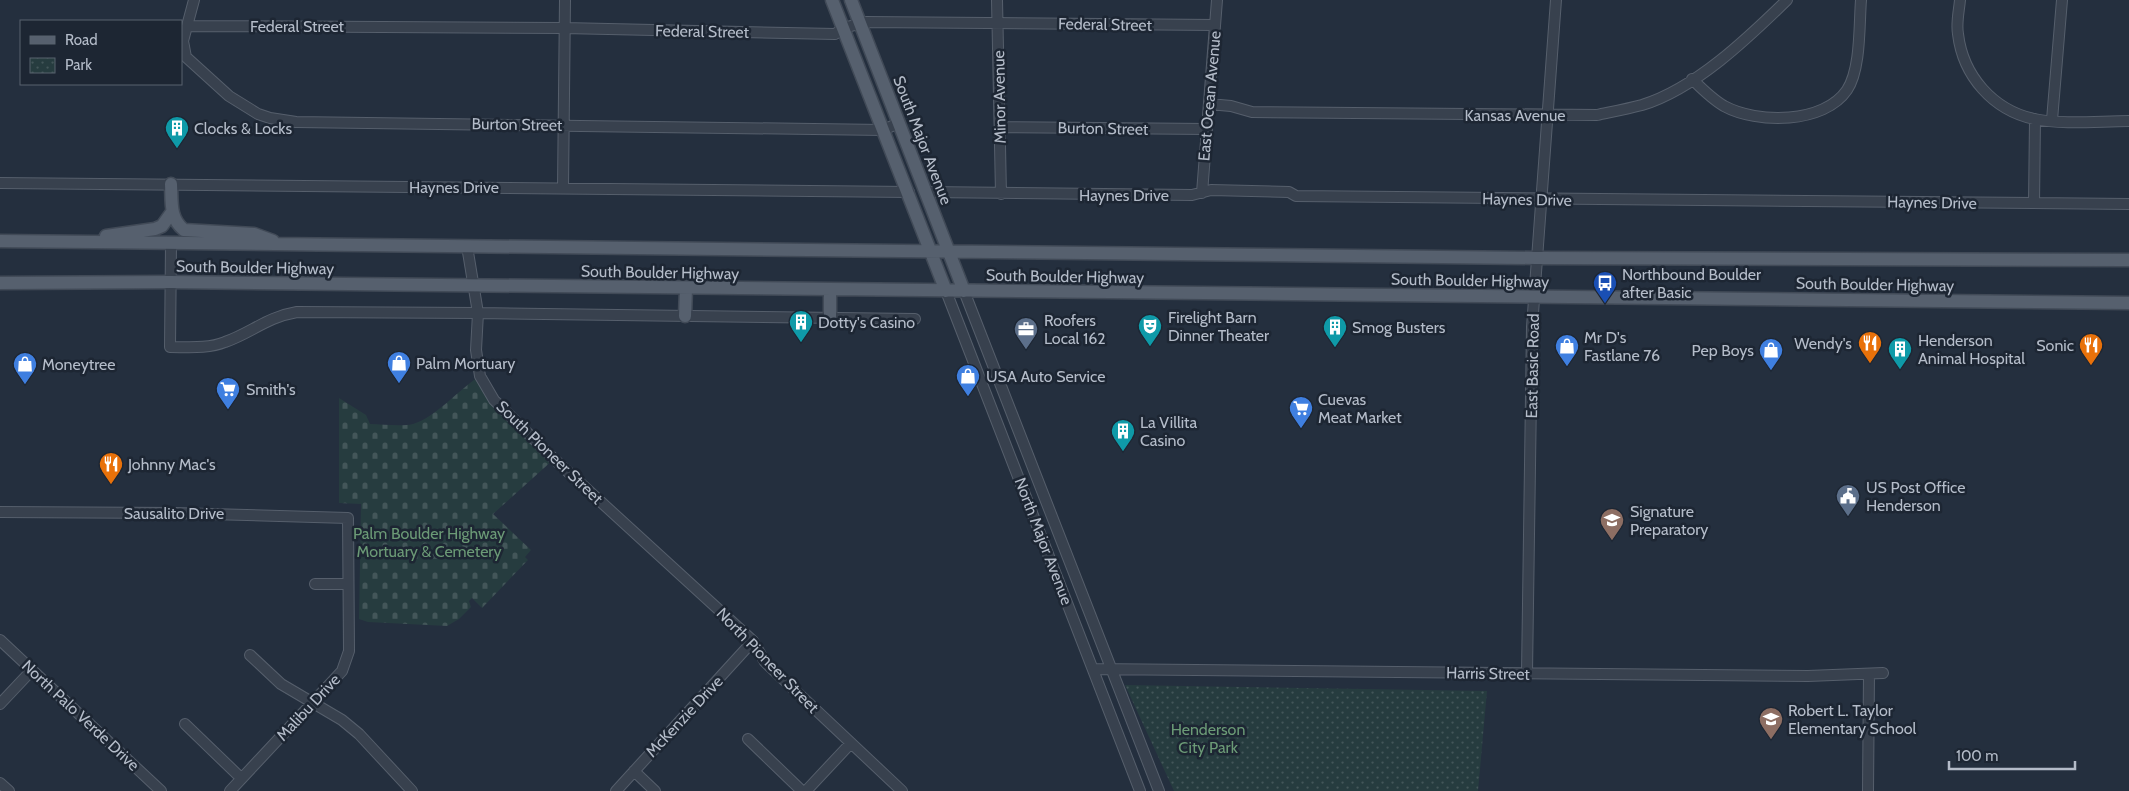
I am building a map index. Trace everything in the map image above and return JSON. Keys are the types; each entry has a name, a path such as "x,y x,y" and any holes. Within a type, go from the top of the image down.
{"main road":[{"name":"South Major Avenue","path":"832,0 909,192 929,251 946,291"},
{"name":"South Major Avenue","path":"851,0 964,291"},
{"path":"171,184 172,212 178,225 184,230 254,234 283,245"},
{"path":"72,242 155,230 162,226 172,212"},
{"name":"South Boulder Highway","path":"0,241 1536,258 2129,260"},
{"name":"South Boulder Highway","path":"0,283 170,282 2129,302"},
{"path":"685,316 686,288"},
{"path":"830,290 830,318"}],"street":[{"name":"Burton Street","path":"194,0 184,41 186,57 229,96 258,114 270,118 296,122 883,130 899,124"},
{"path":"563,188 565,0"},
{"name":"Minor Avenue","path":"997,0 1001,194"},
{"name":"East Ocean Avenue","path":"1202,193 1217,0"},
{"name":"East Basic Road","path":"1527,673 1534,297 1556,0"},
{"name":"Kansas Avenue","path":"1209,104 1231,106 1252,112 1597,115 1642,105 1671,92 1692,79 1760,26 1787,0"},
{"path":"1692,79 1706,93 1725,106 1754,116 1800,117 1826,109 1847,90 1855,70 1861,0"},
{"path":"1960,0 1957,32 1961,53 1975,81 1997,103 2016,114 2035,119 2129,121"},
{"path":"2052,120 2062,0"},
{"name":"Federal Street","path":"187,26 564,28 835,34 844,28 860,23 1215,25"},
{"path":"2034,203 2035,119"},
{"name":"Burton Street","path":"1000,127 1207,129"},
{"name":"Haynes Drive","path":"0,183 909,192"},
{"name":"Haynes Drive","path":"927,192 1192,195 1211,190 1289,192 1296,196 2129,204"},
{"path":"171,244 170,347 206,347 224,342 278,315 297,312 478,312 915,319"},
{"name":"South Pioneer Street","path":"467,246 478,312 476,350 480,376 494,400 554,459 633,530"},
{"name":"North Major Avenue","path":"946,291 1140,791"},
{"name":"North Major Avenue","path":"964,291 1159,791"},
{"path":"1027,499 1044,494"},
{"name":"Sausalito Drive","path":"0,512 183,513 348,518"},
{"name":"Malibu Drive","path":"230,791 313,704 346,665 349,651 348,518"},
{"name":"North Pioneer Street","path":"633,530 753,641 766,662 902,791"},
{"path":"315,584 348,584"},
{"path":"1064,594 1080,588"},
{"name":"North Palo Verde Drive","path":"0,640 161,791"},
{"name":"McKenzie Drive","path":"616,791 753,641"},
{"path":"250,655 281,684 342,720 358,734 412,791"},
{"name":"Harris Street","path":"1093,669 1808,676 1883,674"},
{"path":"0,704 32,670"},
{"path":"1868,791 1869,674"},
{"path":"185,724 241,778"},
{"path":"748,739 802,791"},
{"path":"806,791 852,743"},
{"path":"1128,759 1144,752"},
{"path":"1133,771 1149,765"},
{"path":"634,771 655,791"},
{"path":"0,783 9,791"}],"green space":[{"name":"Palm Boulder Highway Mortuary & Cemetery","path":"480,376 494,400 554,459 493,514 531,550 525,557 528,560 482,608 472,598 469,601 471,607 459,619 447,626 368,622 359,619 361,504 339,503 339,398 366,415 370,424 408,425 430,416"},
{"name":"Henderson City Park","path":"1125,685 1487,691 1478,791 1174,791"}],"place":[{"name":"Clocks & Locks","path":"177,149"},
{"name":"Northbound Boulder after Basic","path":"1605,304"},
{"name":"Dotty's Casino","path":"801,343"},
{"name":"Firelight Barn Dinner Theater","path":"1150,347"},
{"name":"Smog Busters","path":"1335,348"},
{"name":"Roofers Local 162","path":"1026,350"},
{"name":"Wendy's","path":"1870,364"},
{"name":"Sonic","path":"2091,366"},
{"name":"Mr D's Fastlane 76","path":"1567,367"},
{"name":"Henderson Animal Hospital","path":"1900,370"},
{"name":"Pep Boys","path":"1771,371"},
{"name":"Palm Mortuary","path":"399,384"},
{"name":"Moneytree","path":"25,385"},
{"name":"USA Auto Service","path":"968,397"},
{"name":"Smith's","path":"228,410"},
{"name":"Cuevas Meat Market","path":"1301,429"},
{"name":"La Villita Casino","path":"1123,452"},
{"name":"Johnny Mac's","path":"111,485"},
{"name":"US Post Office Henderson","path":"1848,517"},
{"name":"Signature Preparatory","path":"1612,541"},
{"name":"Robert L. Taylor Elementary School","path":"1771,740"}]}
